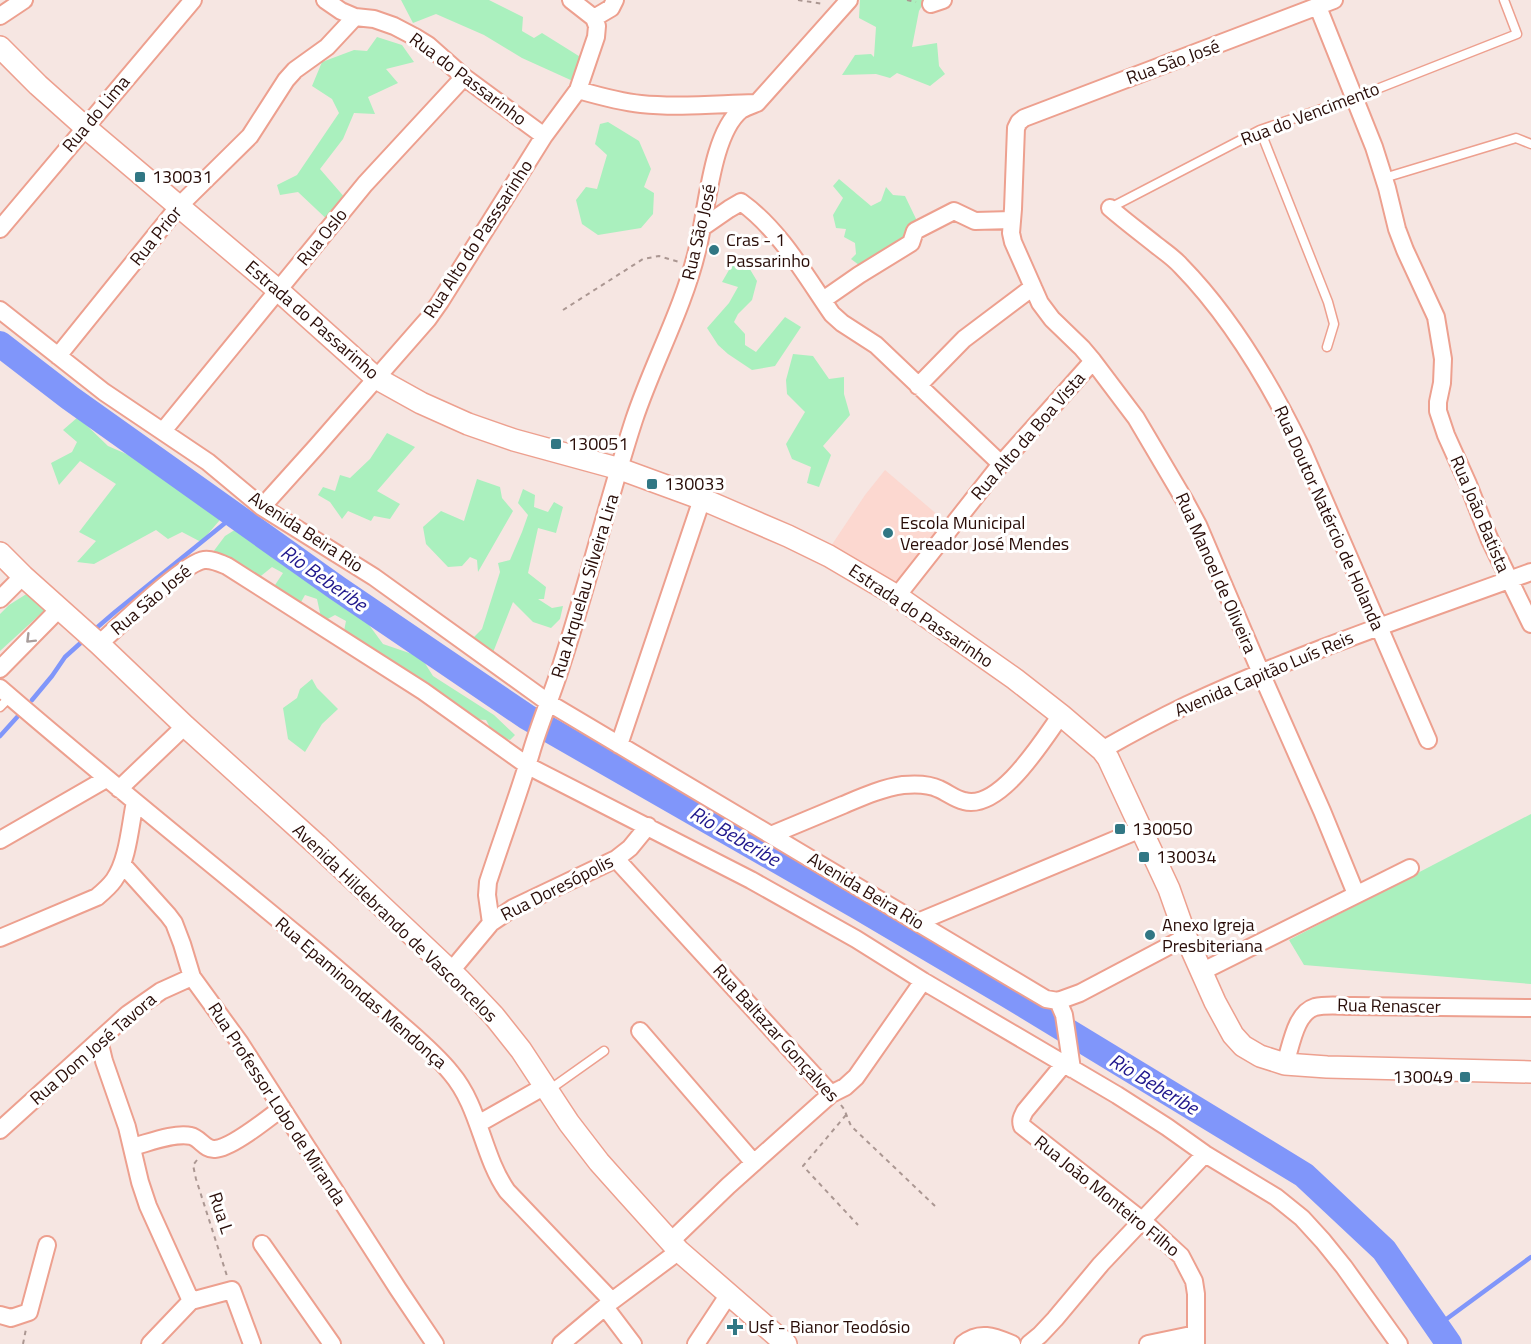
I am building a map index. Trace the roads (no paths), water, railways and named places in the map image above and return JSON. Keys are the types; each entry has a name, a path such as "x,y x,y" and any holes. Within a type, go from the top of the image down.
{"street":[{"path":"0,16 24,0"},
{"name":"Rua do Lima","path":"0,229 193,0"},
{"name":"Rua do Passarinho","path":"325,0 355,17 374,19 394,26 428,45 464,77 544,136"},
{"path":"571,0 594,18 611,8 615,0"},
{"name":"Rua São José","path":"620,469 643,392 693,266 719,146 738,113 758,103 849,0"},
{"name":"Rua São José","path":"1016,128 1024,118 1335,0"},
{"path":"1318,7 1354,98"},
{"name":"Rua Prior","path":"58,356 179,206 250,136 286,80 295,70 327,47 355,17"},
{"name":"Rua Alto do Passsarinho","path":"262,507 428,319 440,302 544,136 578,90 596,37 597,26 594,18"},
{"name":"Estrada do Passarinho","path":"0,46 38,85 85,127 279,291 376,378 421,403 468,424 514,440 620,469 702,499 829,556 897,596 1061,715 1102,750 1112,766 1169,889 1186,937 1215,1002 1233,1035 1243,1046 1260,1056 1285,1064 1531,1072"},
{"name":"Rua Oslo","path":"163,431 365,184 464,77"},
{"path":"578,90 612,99 668,106 758,103"},
{"name":"Rua João Batista","path":"1354,98 1374,147 1405,250 1436,318 1443,359 1438,411 1446,435 1489,538 1531,624"},
{"name":"Rua Manoel de Oliveira","path":"1016,128 1011,233 1040,303 1052,319 1093,361 1136,418 1198,525 1356,894"},
{"path":"703,227 741,202 754,212 777,236 832,314 876,345 1001,464"},
{"name":"Rua Doutor Natércio de Holanda","path":"1110,208 1179,264 1204,290 1241,342 1276,399 1302,448 1428,740"},
{"path":"823,300 911,243 915,231 954,211 975,221 1012,220"},
{"path":"918,386 964,339 1033,287"},
{"name":"Avenida Beira Rio","path":"0,310 120,404 208,462 262,507 374,577 547,709 619,745 1058,1005"},
{"name":"Rua Alto da Boa Vista","path":"897,596 1001,464 1093,361"},
{"name":"Rua Arquelau Silveira Lira","path":"491,923 487,896 488,882 547,709 620,469"},
{"path":"619,745 702,499"},
{"name":"Avenida Hildebrando de Vasconcelos","path":"0,553 22,576 317,845 451,971 494,1016 521,1050 599,1162 675,1246 786,1344"},
{"name":"Rua São José","path":"93,639 195,562 205,560 216,562 227,566 529,759"},
{"name":"Avenida Capitão Luís Reis","path":"1102,750 1188,705 1261,673 1378,627 1531,572"},
{"path":"0,599 22,576"},
{"path":"0,669 59,609"},
{"name":"Rua Epaminondas Mendonça","path":"3,697 327,960 435,1054 464,1090 495,1170 507,1191 609,1304 633,1344"},
{"path":"771,835 890,787 922,785 937,788 960,800 979,802 996,792 1020,771 1061,715"},
{"path":"0,840 112,784 185,726"},
{"path":"529,759 587,798 648,826 751,880 1069,1063 1205,1154 1276,1197 1302,1218 1344,1267 1399,1344"},
{"path":"0,938 96,897 108,887 123,865 135,802"},
{"name":"Rua Doresópolis","path":"491,923 513,908 616,859 630,848 648,826"},
{"path":"918,922 1141,829"},
{"name":"Rua Baltazar Gonçalves","path":"616,859 831,1094"},
{"name":"Rua Professor Lobo de Miranda","path":"123,865 174,923 192,976 240,1043 435,1344"},
{"path":"1201,972 1410,868"},
{"path":"451,971 491,923"},
{"path":"1069,1063 1058,1005 1186,937"},
{"name":"Rua Dom José Tavora","path":"0,1130 128,1014 161,991 192,976"},
{"path":"561,1344 675,1246 754,1163 831,1094 845,1087 856,1077 923,981"},
{"name":"Rua Renascer","path":"1285,1064 1298,1023 1305,1013 1314,1008 1353,1006 1531,1008"},
{"path":"640,1031 754,1163"},
{"path":"99,1040 127,1127 148,1206 190,1301"},
{"name":"Rua João Monteiro Filho","path":"1069,1063 1025,1111 1021,1118 1022,1126 1143,1221 1181,1256 1194,1281 1196,1339"},
{"path":"478,1124 547,1088"},
{"path":"132,1147 181,1135 190,1135 208,1148 218,1149 230,1144 282,1108"},
{"path":"1029,1344 1205,1154"},
{"path":"262,1244 332,1344"},
{"path":"0,1315 11,1318 29,1312 47,1245"},
{"path":"150,1344 190,1301 232,1290 252,1344"},
{"path":"696,1344 729,1294"},
{"path":"963,1344 982,1335 993,1336 1012,1344"},
{"path":"1148,1344 1196,1339"}],"lane":[{"name":"Rua do Vencimento","path":"1110,208 1260,130 1354,98 1517,34 1504,0"},
{"path":"1260,130 1328,302 1334,324 1327,347"},
{"path":"1384,178 1516,138 1531,144"},
{"path":"547,1088 604,1052"}],"waterway":[{"name":"Rio Beberibe","path":"0,344 70,398 337,588 527,717 1008,995 1304,1175 1384,1250 1449,1344"},
{"path":"93,631 235,515"},
{"path":"32,700 65,657 85,639"},
{"path":"0,736 19,715"},
{"path":"1437,1326 1531,1257"}],"place":[{"name":"130031","path":"140,177"},
{"name":"Cras - 1 Passarinho","path":"714,250"},
{"name":"130051","path":"556,444"},
{"name":"130033","path":"652,484"},
{"name":"Escola Municipal Vereador José Mendes","path":"888,533"},
{"name":"130050","path":"1120,829"},
{"name":"130034","path":"1144,857"},
{"name":"Anexo Igreja Presbiteriana","path":"1150,935"},
{"name":"130049","path":"1465,1077"},
{"name":"Usf - Bianor Teodósio","path":"735,1327"}]}
